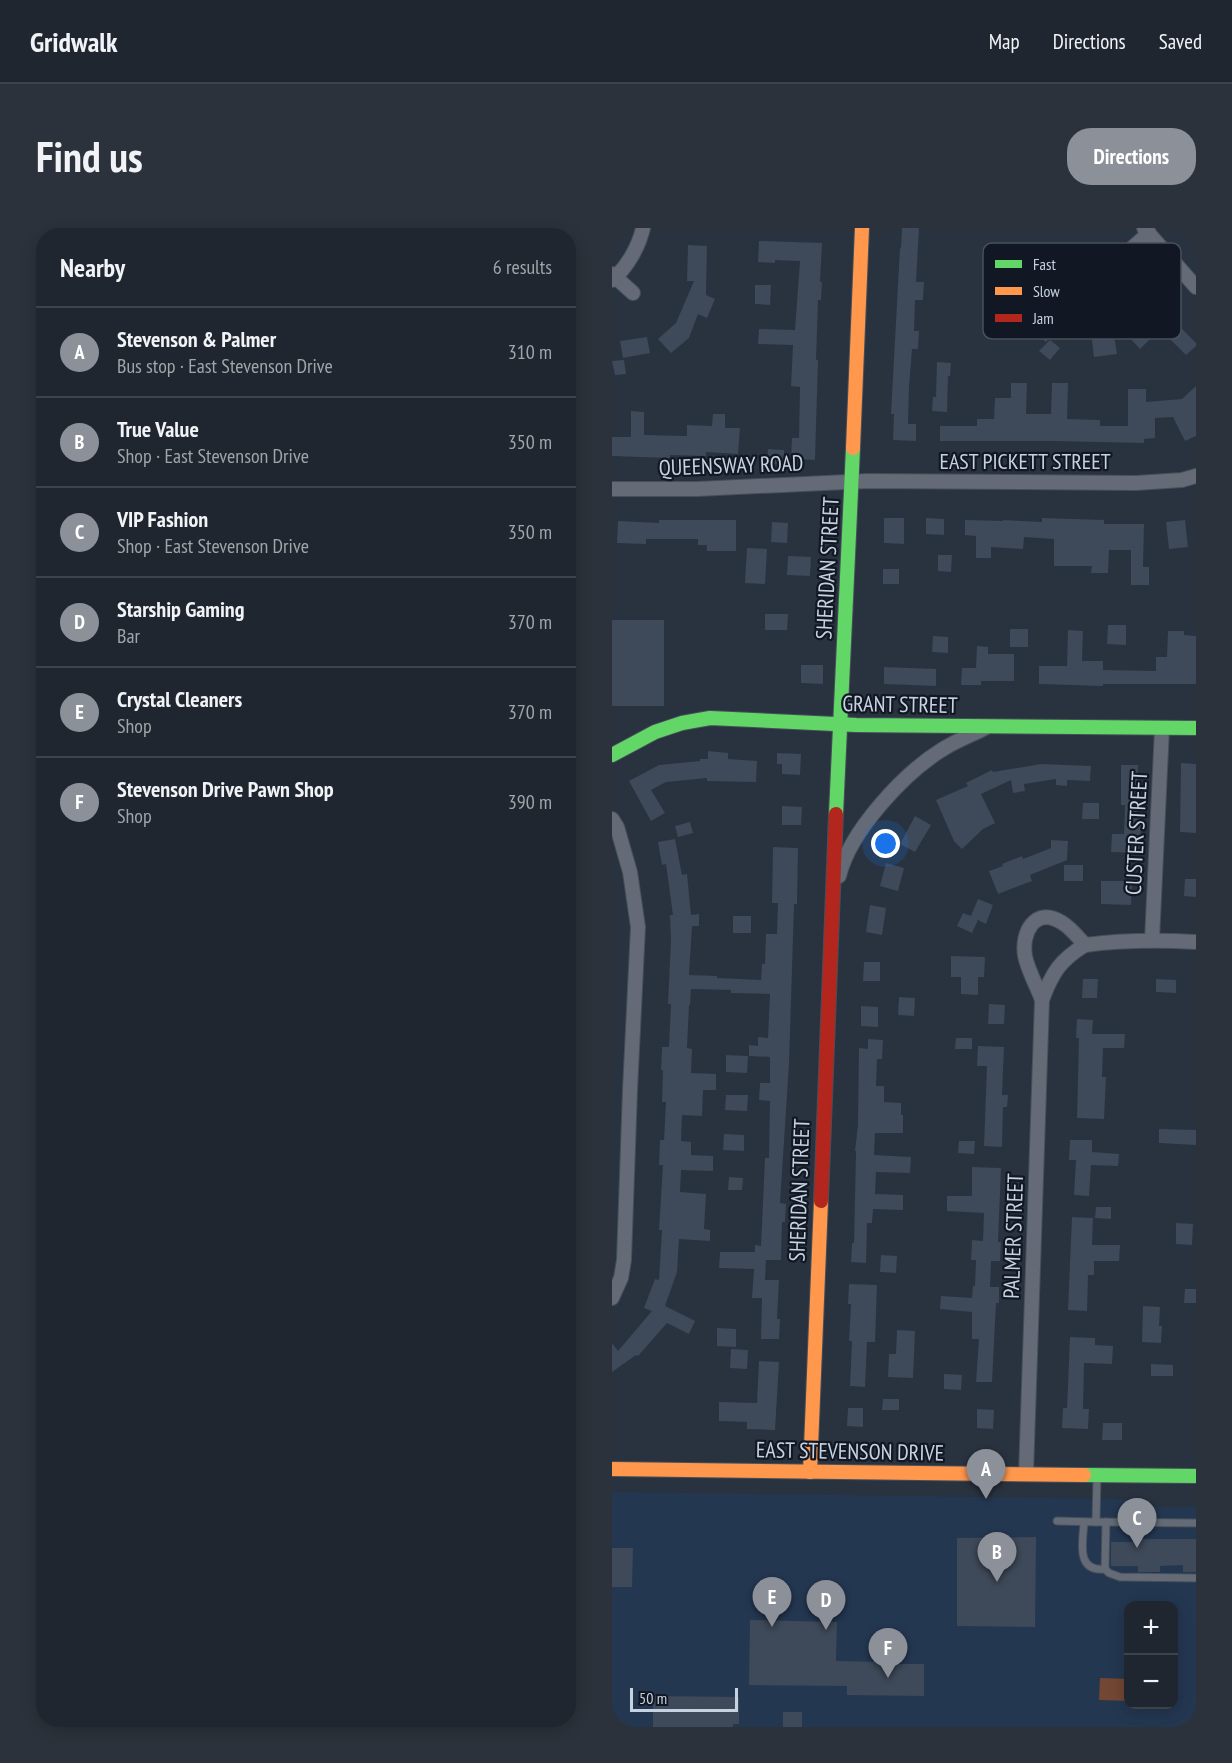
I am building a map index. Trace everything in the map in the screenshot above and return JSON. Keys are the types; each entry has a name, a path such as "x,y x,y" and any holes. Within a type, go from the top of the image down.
{"street":[{"path":"633,293 613,277 638,244 643,228"},
{"name":"SHERIDAN STREET","path":"810,1472 862,228"},
{"path":"1134,243 1146,231 1157,243"},
{"path":"1181,270 1196,287"},
{"name":"EAST PICKETT STREET","path":"852,482 1136,483 1182,480 1196,476"},
{"name":"QUEENSWAY ROAD","path":"612,489 698,489 852,482"},
{"name":"GRANT STREET","path":"612,755 655,732 694,720 710,718 841,724 1196,728"},
{"name":"SHERIDAN STREET","path":"832,910 843,860 857,837 894,788 943,749 990,726"},
{"name":"CUSTER STREET","path":"1152,940 1162,728"},
{"path":"612,819 617,827 630,872 638,927 624,1260 621,1278 612,1298"},
{"name":"PALMER STREET","path":"1026,1474 1042,1000 1054,972 1072,953 1085,945 1062,922 1053,918 1033,921 1024,939 1028,967 1042,1000"},
{"path":"1085,945 1152,940 1196,942"},
{"name":"EAST STEVENSON DRIVE","path":"612,1469 1196,1476"}],"lane":[{"path":"1096,1522 1097,1475"},
{"path":"1057,1521 1196,1522"},
{"path":"1084,1522 1083,1559 1089,1566 1100,1570 1106,1569"},
{"path":"1106,1522 1106,1569 1109,1573 1120,1577 1196,1578"}],"shaded area":[{"path":"612,1492 1119,1499 1156,1507 1196,1507 1196,1727 612,1727"},
{"path":"1100,1678 1124,1679 1124,1701 1099,1700"}],"building":[{"path":"902,228 919,228 916,282 924,282 923,300 915,300 914,331 919,331 918,349 912,349 909,387 908,424 916,424 916,441 893,440 894,414 891,414"},
{"path":"759,241 822,243 820,282 822,282 821,300 818,300 816,360 818,360 815,460 791,459 792,438 799,438 800,387 791,386 793,345 758,344 759,329 795,330 800,261 758,262"},
{"path":"688,245 707,246 706,295 715,299 707,318 698,314 689,338 671,353 658,339 676,323 694,281 687,281"},
{"path":"755,285 771,285 770,305 755,304"},
{"path":"1181,328 1196,343 1196,346 1186,355 1170,339 1181,339"},
{"path":"647,337 650,353 623,358 620,341"},
{"path":"1092,339 1114,339 1117,354 1094,357"},
{"path":"1131,339 1150,339 1140,349"},
{"path":"1050,340 1060,348 1050,360 1039,351"},
{"path":"624,360 626,374 615,375 612,361"},
{"path":"937,362 951,363 950,376 948,376 947,412 932,411 933,397 936,397"},
{"path":"1011,383 1027,383 1026,414 1051,414 1052,383 1068,383 1067,419 1100,420 1100,426 1128,426 1128,389 1146,389 1146,402 1182,399 1196,386 1196,436 1185,441 1173,417 1155,418 1155,438 1144,439 1144,443 940,441 940,426 977,426 977,419 994,419 995,398 1011,398"},
{"path":"631,411 644,412 644,435 687,436 687,425 712,426 713,414 725,414 725,428 740,428 738,454 706,452 706,456 670,455 670,458 612,456 612,437 631,437"},
{"path":"768,449 784,450 784,465 767,464"},
{"path":"884,518 904,518 904,544 884,543"},
{"path":"926,518 944,519 944,535 926,534"},
{"path":"1042,518 1104,520 1104,524 1144,524 1143,567 1149,567 1149,585 1131,585 1131,550 1109,550 1108,573 1091,573 1092,566 1054,566 1054,539 1024,537 1023,549 991,547 991,558 976,558 976,536 965,535 965,520 1042,522"},
{"path":"659,520 736,520 736,551 707,551 707,545 698,545 698,539 646,539 646,544 617,543 618,521 659,523"},
{"path":"1185,520 1188,547 1169,549 1166,522"},
{"path":"772,522 788,523 787,543 771,542"},
{"path":"747,548 767,549 765,584 745,583"},
{"path":"938,555 952,555 951,572 938,571"},
{"path":"788,556 811,557 810,576 787,575"},
{"path":"883,569 899,569 899,584 883,584"},
{"path":"765,614 788,614 787,630 765,630"},
{"path":"612,620 664,620 664,706 612,706"},
{"path":"1108,625 1126,625 1126,645 1107,644"},
{"path":"1010,629 1028,629 1028,647 1010,647"},
{"path":"1068,630 1083,631 1082,661 1103,661 1103,670 1156,671 1156,657 1167,657 1168,631 1184,631 1184,635 1196,636 1196,684 1103,684 1103,686 1039,684 1039,666 1067,666"},
{"path":"933,636 948,637 948,653 932,652"},
{"path":"977,646 988,647 988,654 1014,654 1014,681 981,681 981,685 961,685 962,668 976,668"},
{"path":"801,665 823,665 823,684 801,683"},
{"path":"884,667 936,669 936,686 884,684"},
{"path":"708,751 728,753 728,759 757,761 756,782 707,781 707,778 666,782 651,790 665,813 651,821 629,781 659,765 708,759"},
{"path":"777,753 801,754 800,775 782,774 782,764 777,764"},
{"path":"1181,763 1196,764 1196,833 1180,832"},
{"path":"1041,764 1091,766 1090,781 1067,780 1067,786 1056,785 1056,779 1024,784 1025,791 1013,793 1011,780 981,794 995,823 983,829 962,849 954,841 936,800 968,786 966,783 992,770 993,772"},
{"path":"1121,765 1138,765 1137,817 1141,818 1140,853 1111,852 1112,834 1124,834 1125,805 1121,805"},
{"path":"1083,803 1099,803 1099,819 1082,819"},
{"path":"782,806 802,807 801,825 782,825"},
{"path":"915,816 931,825 915,852 900,844"},
{"path":"690,822 693,833 678,837 675,826"},
{"path":"675,839 682,875 687,874 691,915 699,914 699,926 692,926 689,975 717,976 717,978 761,980 762,964 765,964 766,934 777,934 778,903 772,903 773,847 798,848 789,1064 780,1203 786,1204 785,1222 782,1222 781,1260 766,1260 765,1280 779,1280 777,1319 780,1319 779,1339 761,1339 762,1298 752,1298 754,1269 719,1268 720,1252 755,1252 755,1245 761,1246 765,1158 769,1158 770,1101 759,1100 760,1083 770,1083 770,1057 749,1056 749,1045 758,1046 758,1037 768,1038 770,994 691,989 687,1048 692,1049 691,1073 716,1074 716,1090 703,1090 702,1116 682,1115 681,1141 691,1142 691,1155 713,1156 713,1171 681,1170 680,1192 706,1194 704,1229 710,1230 710,1241 679,1239 677,1272 665,1306 695,1321 689,1334 667,1323 638,1356 636,1355 612,1372 612,1343 618,1351 652,1311 644,1308 655,1279 659,1280 663,1165 659,1165 660,1140 664,1140 666,1102 662,1102 663,1070 661,1070 662,1047 669,1047 670,915 673,915 666,864 662,865 658,842"},
{"path":"1051,840 1068,841 1067,860 1030,875 1032,881 998,894 989,871 1022,856 1023,859 1051,848"},
{"path":"886,863 904,868 898,891 880,886"},
{"path":"1064,865 1083,865 1083,881 1064,881"},
{"path":"1185,879 1196,879 1196,897 1184,896"},
{"path":"1101,881 1132,881 1131,905 1101,904"},
{"path":"978,899 993,905 986,924 978,920 972,933 957,926 963,913 971,916"},
{"path":"870,905 886,908 882,935 866,932"},
{"path":"733,916 751,916 751,933 733,933"},
{"path":"951,956 985,957 984,977 978,977 978,995 961,994 961,977 951,977"},
{"path":"864,962 880,962 880,981 863,981"},
{"path":"1083,979 1098,979 1097,998 1082,998"},
{"path":"1156,979 1176,980 1176,993 1156,992"},
{"path":"899,997 915,998 914,1016 898,1015"},
{"path":"989,1004 1005,1005 1004,1024 988,1024"},
{"path":"861,1006 878,1007 878,1027 861,1026"},
{"path":"1077,1019 1093,1020 1092,1034 1125,1034 1124,1048 1103,1048 1102,1077 1106,1077 1104,1119 1077,1118 1079,1038 1076,1038"},
{"path":"956,1038 972,1038 972,1049 955,1049"},
{"path":"868,1039 883,1040 882,1059 877,1059 876,1086 884,1086 884,1102 901,1103 901,1115 903,1115 903,1133 875,1133 874,1155 911,1157 910,1173 876,1172 875,1194 903,1195 903,1210 873,1209 872,1223 867,1223 866,1263 851,1262 852,1243 854,1243 859,1048 868,1049"},
{"path":"978,1046 1004,1047 1002,1095 1008,1095 1007,1107 1003,1107 1002,1147 984,1146 987,1066 977,1066"},
{"path":"726,1055 748,1056 747,1073 726,1072"},
{"path":"726,1095 748,1095 747,1111 725,1110"},
{"path":"1159,1129 1196,1130 1196,1145 1159,1143"},
{"path":"724,1134 744,1135 744,1151 723,1150"},
{"path":"1070,1140 1092,1140 1092,1152 1119,1154 1118,1166 1091,1165 1089,1196 1074,1195 1076,1160 1069,1160"},
{"path":"959,1141 975,1141 974,1154 958,1153"},
{"path":"972,1167 1001,1168 998,1242 1001,1242 1000,1261 991,1261 990,1287 999,1287 999,1303 996,1303 992,1382 976,1382 979,1339 972,1339 972,1312 940,1309 941,1296 972,1298 973,1286 975,1286 976,1260 971,1260 972,1240 983,1241 984,1213 947,1211 947,1196 972,1196"},
{"path":"729,1177 743,1178 742,1190 728,1190"},
{"path":"1096,1207 1111,1207 1111,1219 1095,1218"},
{"path":"1072,1217 1093,1218 1092,1245 1120,1245 1119,1261 1094,1261 1094,1275 1088,1275 1087,1311 1068,1310"},
{"path":"1176,1223 1193,1224 1192,1245 1176,1244"},
{"path":"881,1255 897,1256 896,1273 880,1272"},
{"path":"849,1284 877,1285 875,1342 867,1342 865,1387 850,1386 852,1341 849,1341 851,1304 848,1304"},
{"path":"1185,1289 1196,1289 1196,1303 1184,1303"},
{"path":"1143,1306 1160,1307 1161,1343 1142,1342"},
{"path":"717,1328 736,1329 736,1347 717,1346"},
{"path":"897,1330 915,1331 913,1378 888,1377 889,1354 896,1354"},
{"path":"1070,1337 1095,1338 1095,1345 1113,1346 1112,1364 1084,1363 1083,1409 1089,1409 1088,1429 1062,1428 1063,1408 1067,1408"},
{"path":"731,1349 748,1350 747,1369 730,1368"},
{"path":"759,1361 779,1362 775,1430 747,1429 747,1422 719,1421 719,1402 757,1403"},
{"path":"1151,1364 1173,1365 1173,1376 1151,1376"},
{"path":"944,1374 962,1375 961,1390 944,1389"},
{"path":"883,1399 899,1399 899,1410 882,1410"},
{"path":"848,1408 863,1408 863,1427 847,1426"},
{"path":"977,1409 994,1410 993,1429 977,1428"},
{"path":"1103,1423 1122,1423 1122,1440 1102,1440"},
{"path":"1036,1537 1035,1627 957,1626 957,1538"},
{"path":"1138,1539 1196,1539 1196,1572 1183,1572 1183,1565 1160,1566 1160,1572 1138,1572 1138,1566 1111,1566 1111,1542 1138,1542"},
{"path":"612,1548 633,1548 632,1587 612,1587"},
{"path":"750,1620 837,1622 836,1661 924,1664 924,1696 847,1695 847,1686 749,1685"},
{"path":"653,1696 739,1697 739,1724 733,1724 733,1727 653,1727"},
{"path":"783,1712 802,1712 802,1727 783,1727"}],"traffic: fast":[{"path":"836,814 853,448"},
{"path":"612,755 655,732 682,723 710,718 856,725 1196,728"},
{"path":"1084,1475 1196,1476"}],"traffic: slow":[{"path":"853,448 862,228"},
{"path":"810,1472 821,1201"},
{"path":"612,1469 1084,1475"}],"traffic: jam":[{"path":"821,1201 836,814"}],"place":[{"name":"Stevenson & Palmer","path":"986,1499"},
{"name":"VIP Fashion","path":"1137,1548"},
{"name":"True Value","path":"997,1582"},
{"name":"Crystal Cleaners","path":"772,1627"},
{"name":"Starship Gaming","path":"826,1630"},
{"name":"Stevenson Drive Pawn Shop","path":"888,1678"}]}
